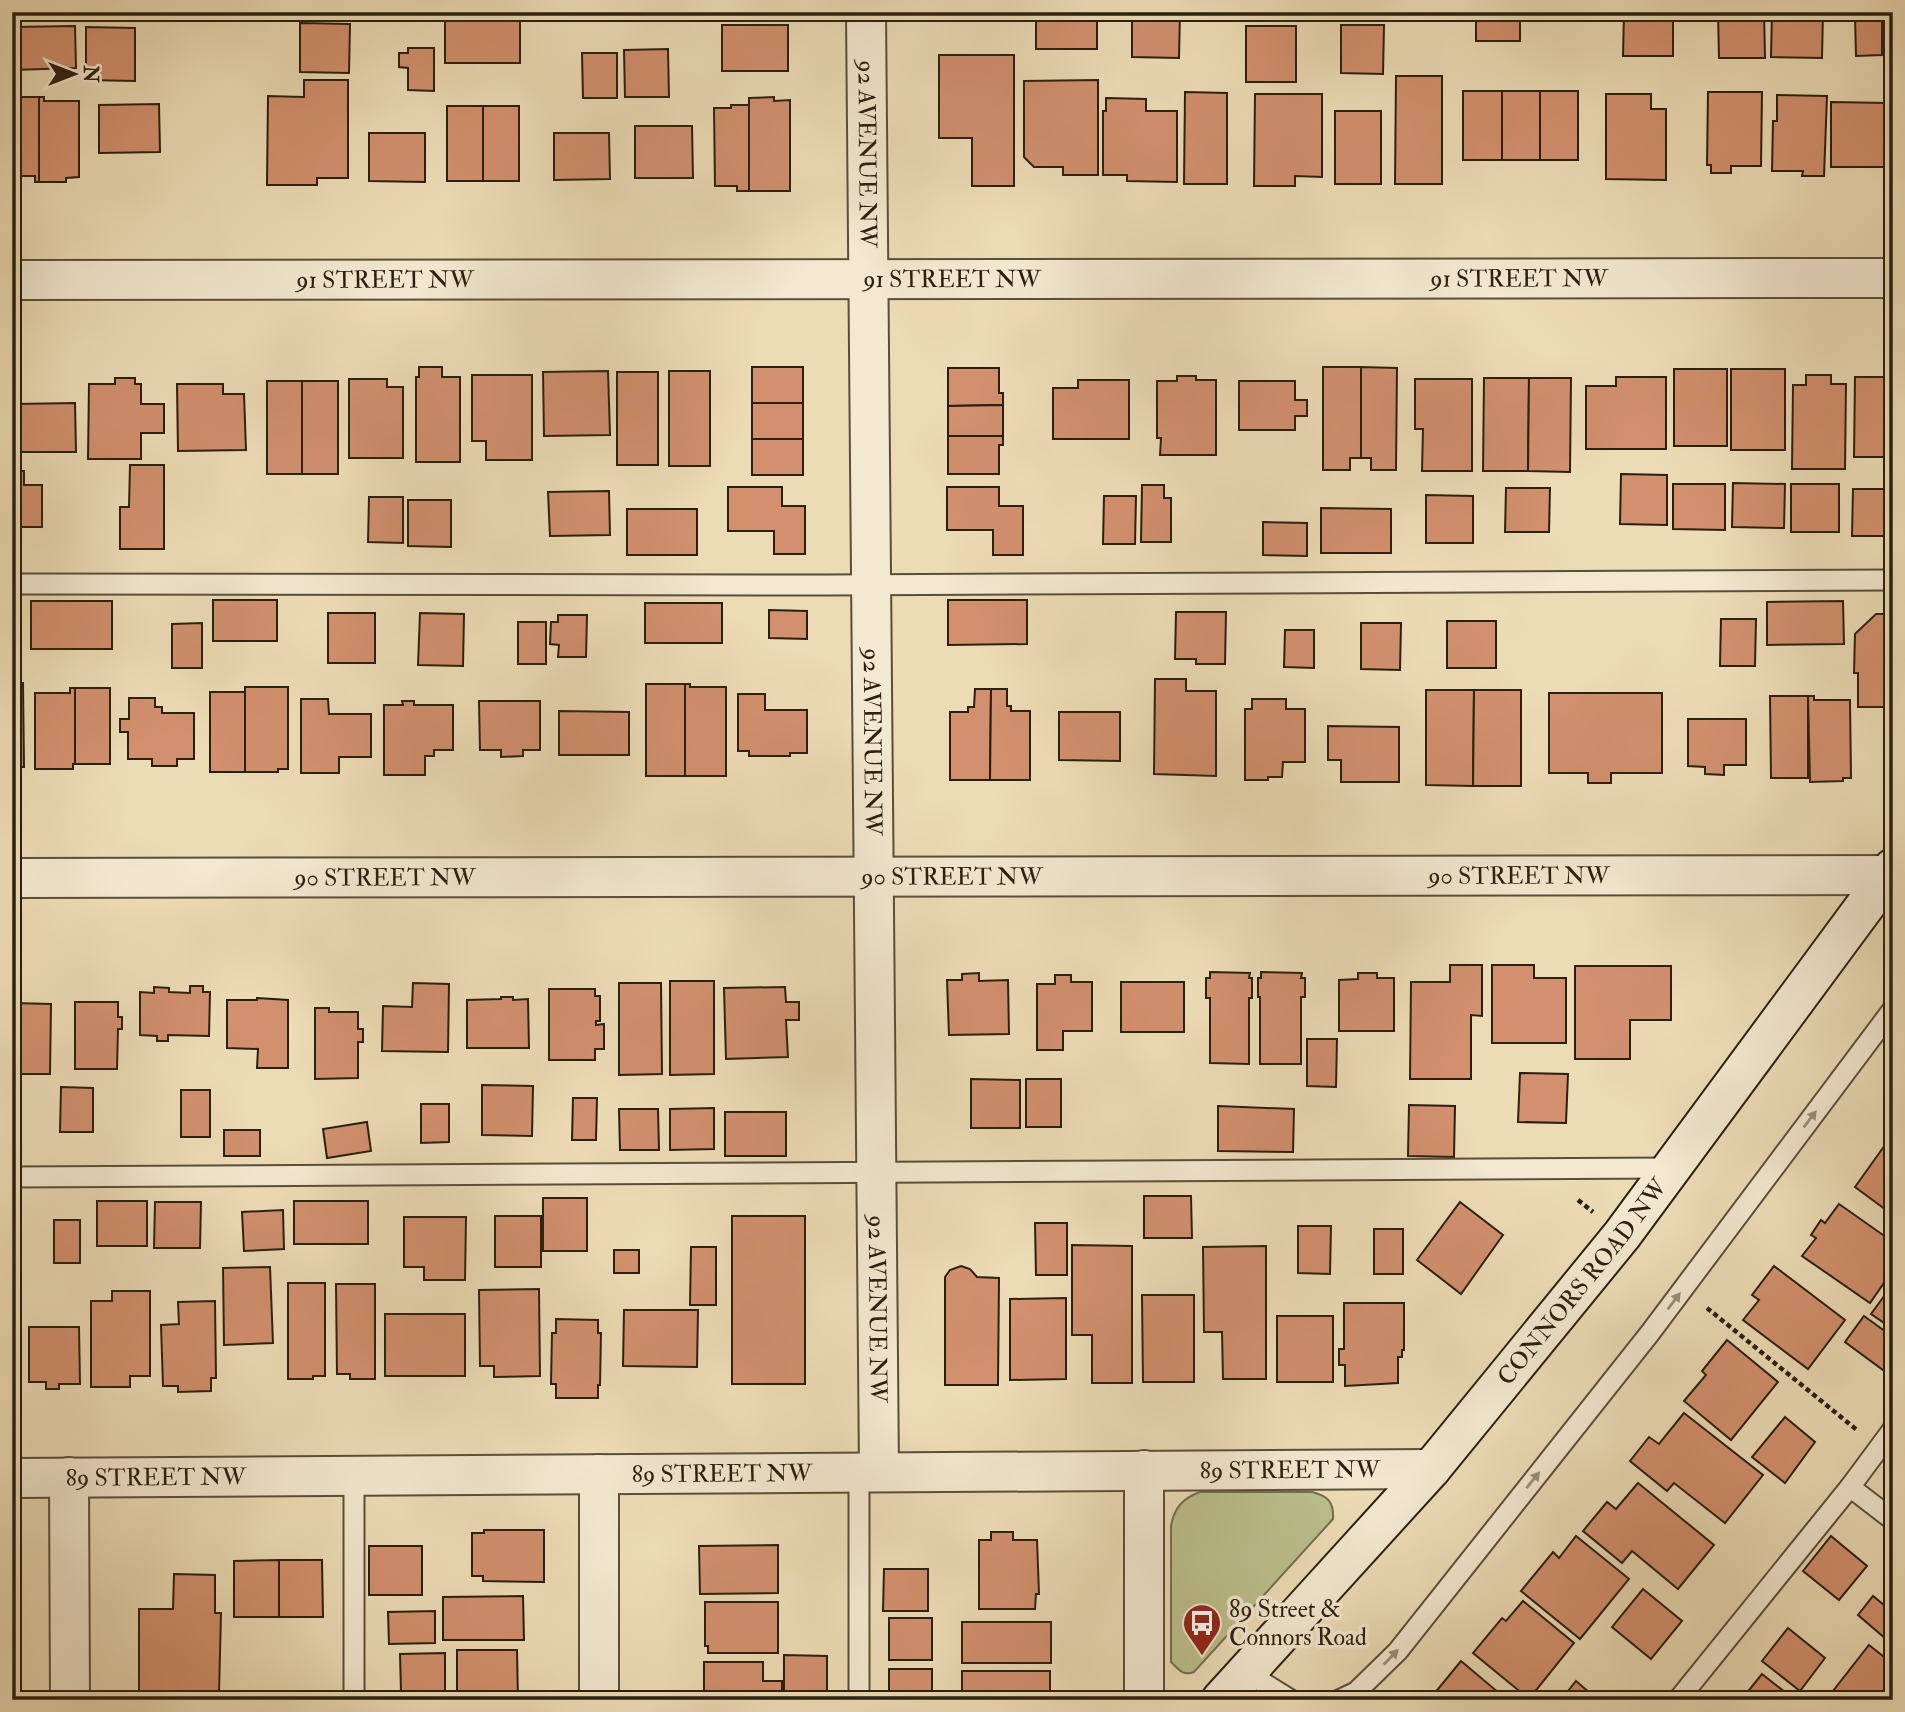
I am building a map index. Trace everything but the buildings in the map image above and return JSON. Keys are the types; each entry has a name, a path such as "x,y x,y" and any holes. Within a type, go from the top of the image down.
{"street":[{"name":"92 AVENUE NW","path":"866,12 876,1171 869,1472"},
{"name":"91 STREET NW","path":"12,279 1893,278"},
{"name":"90 STREET NW","path":"12,878 1891,873"},
{"name":"CONNORS ROAD NW","path":"1233,1686 1431,1469 1622,1235 1891,873"},
{"name":"89 STREET NW","path":"12,1478 1431,1469"},
{"path":"1144,1470 1144,1700"},
{"path":"599,1474 599,1700"},
{"path":"69,1477 70,1700"}],"lane":[{"path":"12,584 1893,580"},
{"path":"1339,1700 1356,1692 1398,1651 1684,1288 1893,1009"},
{"path":"12,1177 1672,1168"},
{"path":"1678,1700 1850,1487 1893,1429"},
{"path":"859,1700 869,1472"},
{"path":"354,1476 354,1700"},
{"path":"1850,1487 1893,1520"},
{"name":"CONNORS ROAD NW","path":"1233,1686 1291,1700"}],"path":[{"path":"1574,1196 1622,1235"},
{"path":"1684,1288 1868,1439 1874,1453"}],"green space":[{"path":"1200,1492 1312,1492 1329,1501 1333,1519 1194,1672 1187,1673 1181,1672 1171,1662 1171,1526 1180,1504"}],"place":[{"name":"89 Street & Connors Road","path":"1202,1657"}]}
